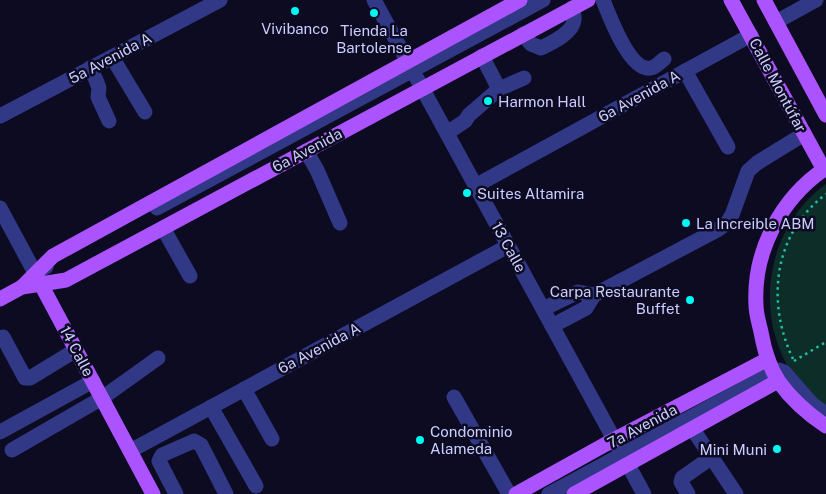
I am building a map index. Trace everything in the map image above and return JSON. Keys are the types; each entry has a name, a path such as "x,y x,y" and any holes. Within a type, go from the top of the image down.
{"main road":[{"name":"6a Avenida","path":"38,279 53,256 410,65 520,0"},
{"name":"6a Avenida","path":"11,293 38,279 66,280 588,0"},
{"name":"Calle Montúfar","path":"732,0 804,134 825,169"},
{"name":"Calle Montúfar","path":"764,0 826,114"},
{"path":"825,169 794,195 772,228 759,266 756,305 773,370 805,412 826,426"},
{"name":"14 Calle","path":"38,279 153,494"},
{"path":"11,293 35,294 52,305"},
{"name":"7a Avenida","path":"516,494 621,452 692,428 773,370"},
{"name":"7a Avenida","path":"579,493 621,452 773,370"}],"street":[{"name":"5a Avenida A","path":"0,116 220,0"},
{"name":"13 Calle","path":"374,0 644,494"},
{"path":"410,65 542,0"},
{"path":"603,0 614,28 634,59 644,67 651,68 664,59"},
{"path":"776,22 816,0"},
{"path":"523,34 531,44 541,48 553,42 570,30 574,21 572,8"},
{"name":"6a Avenida A","path":"475,186 751,36"},
{"path":"482,56 499,90"},
{"path":"112,57 144,112"},
{"path":"90,68 99,88 98,96 109,121"},
{"path":"685,71 728,147"},
{"path":"447,133 465,121 469,115 499,90 524,78"},
{"path":"552,326 586,308 594,295 727,223 732,216 748,171 756,163 804,134"},
{"path":"306,150 317,170 340,223"},
{"name":"14 Calle","path":"0,208 38,279"},
{"path":"163,228 190,276"},
{"name":"6a Avenida A","path":"130,451 508,246"},
{"path":"543,309 578,292 594,295"},
{"path":"3,337 25,378 30,378 76,350"},
{"path":"12,450 102,398 158,358"},
{"path":"773,370 784,372 812,404 826,414"},
{"path":"0,432 93,381"},
{"path":"244,389 272,439"},
{"path":"454,397 509,494"},
{"path":"211,407 256,486"},
{"path":"692,428 736,494"},
{"path":"176,494 160,461 160,457 194,441 201,445 226,494"},
{"path":"548,494 621,452"},
{"path":"688,494 681,482 682,478 712,457"}],"path":[{"path":"798,368 785,343 780,324 777,304 781,264 796,228 807,212 826,194"},
{"path":"794,361 826,342"}],"green space":[{"path":"826,184 826,410 797,380 781,352 773,327 770,300 772,274 778,248 790,224 806,202"}],"place":[{"name":"Vivibanco","path":"295,11"},
{"name":"Tienda La Bartolense","path":"374,13"},
{"name":"Harmon Hall","path":"488,101"},
{"name":"Suites Altamira","path":"467,193"},
{"name":"La Increible ABM","path":"686,223"},
{"name":"Carpa Restaurante Buffet","path":"690,300"},
{"name":"Condominio Alameda","path":"420,440"},
{"name":"Mini Muni","path":"777,449"}]}
